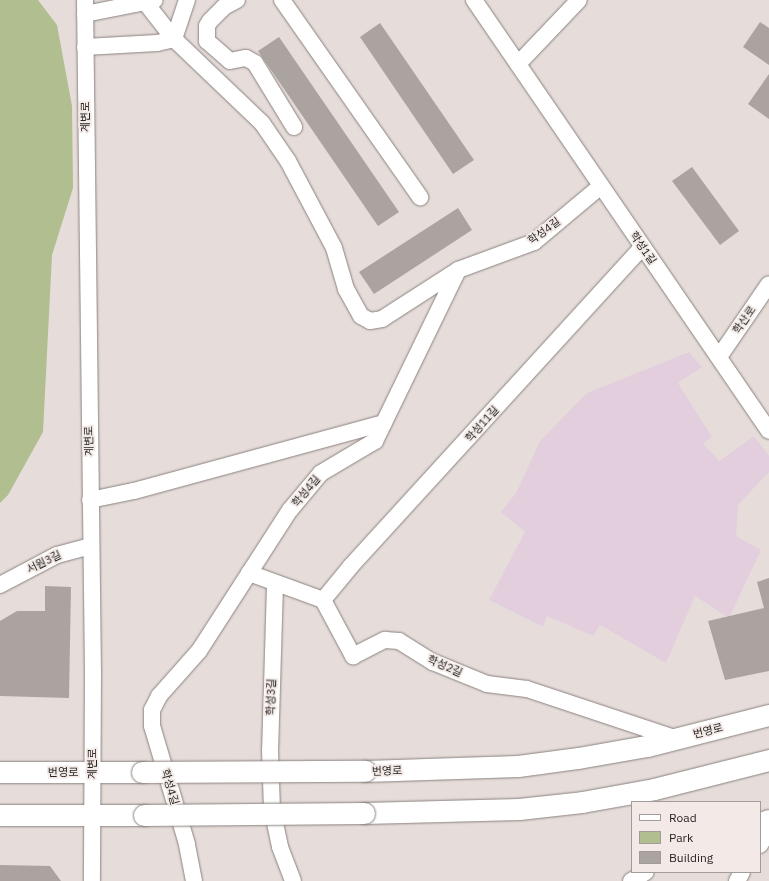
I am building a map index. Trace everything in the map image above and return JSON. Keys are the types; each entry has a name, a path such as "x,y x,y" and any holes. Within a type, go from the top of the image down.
{"main road":[{"name":"번영로","path":"0,772 365,772 518,766 578,758 676,739 769,715"},
{"path":"0,815 364,813 519,809 582,802 662,787 769,760"}],"street":[{"path":"174,39 187,0"},
{"path":"237,0 224,7 210,21 207,26 208,41 230,61 246,58 255,64 294,127"},
{"path":"282,0 420,197"},
{"name":"학성1길","path":"474,0 769,431"},
{"path":"518,64 579,0"},
{"path":"85,7 151,1 174,39 262,123 288,161 334,248 346,289 361,316 370,321 382,319 458,270"},
{"name":"계변로","path":"85,7 92,881"},
{"path":"85,47 157,43 174,39"},
{"name":"학성4길","path":"194,881 187,844 152,726 152,710 159,696 200,650 290,510 321,473 367,447 384,423 458,270 534,242 601,186"},
{"name":"학성11길","path":"323,600 351,566 642,247"},
{"name":"학산로","path":"719,356 767,290"},
{"path":"90,500 134,491 384,423"},
{"name":"서원3길","path":"0,585 57,555 90,546"},
{"path":"249,573 275,585 323,600"},
{"name":"학성3길","path":"275,585 270,750 272,809 280,847 293,881"},
{"name":"학성2길","path":"323,600 353,656 385,640 399,641 433,662 487,684 528,689 676,739"},
{"path":"761,843 769,830"},
{"path":"631,881 644,873"}],"shaded area":[{"path":"689,352 702,367 678,383 712,437 703,443 719,461 754,436 769,456 769,472 738,505 736,536 761,550 729,618 695,596 666,663 600,625 593,636 547,616 543,627 489,600 525,532 501,512 516,493 540,441 587,393"}],"green space":[{"path":"0,0 38,0 57,25 72,106 73,188 52,255 43,432 8,495 0,503"}],"building":[{"path":"760,22 769,28 769,65 743,47"},
{"path":"380,23 474,160 453,174 360,37"},
{"path":"279,37 399,212 378,226 258,51"},
{"path":"769,74 769,119 748,104"},
{"path":"692,167 739,231 720,245 672,181"},
{"path":"458,208 472,230 374,294 359,272"},
{"path":"769,578 769,671 725,680 708,621 764,608 757,582"},
{"path":"45,586 71,587 69,698 0,696 0,621 17,611 45,611"},
{"path":"0,865 50,866 61,881 0,881"}]}
